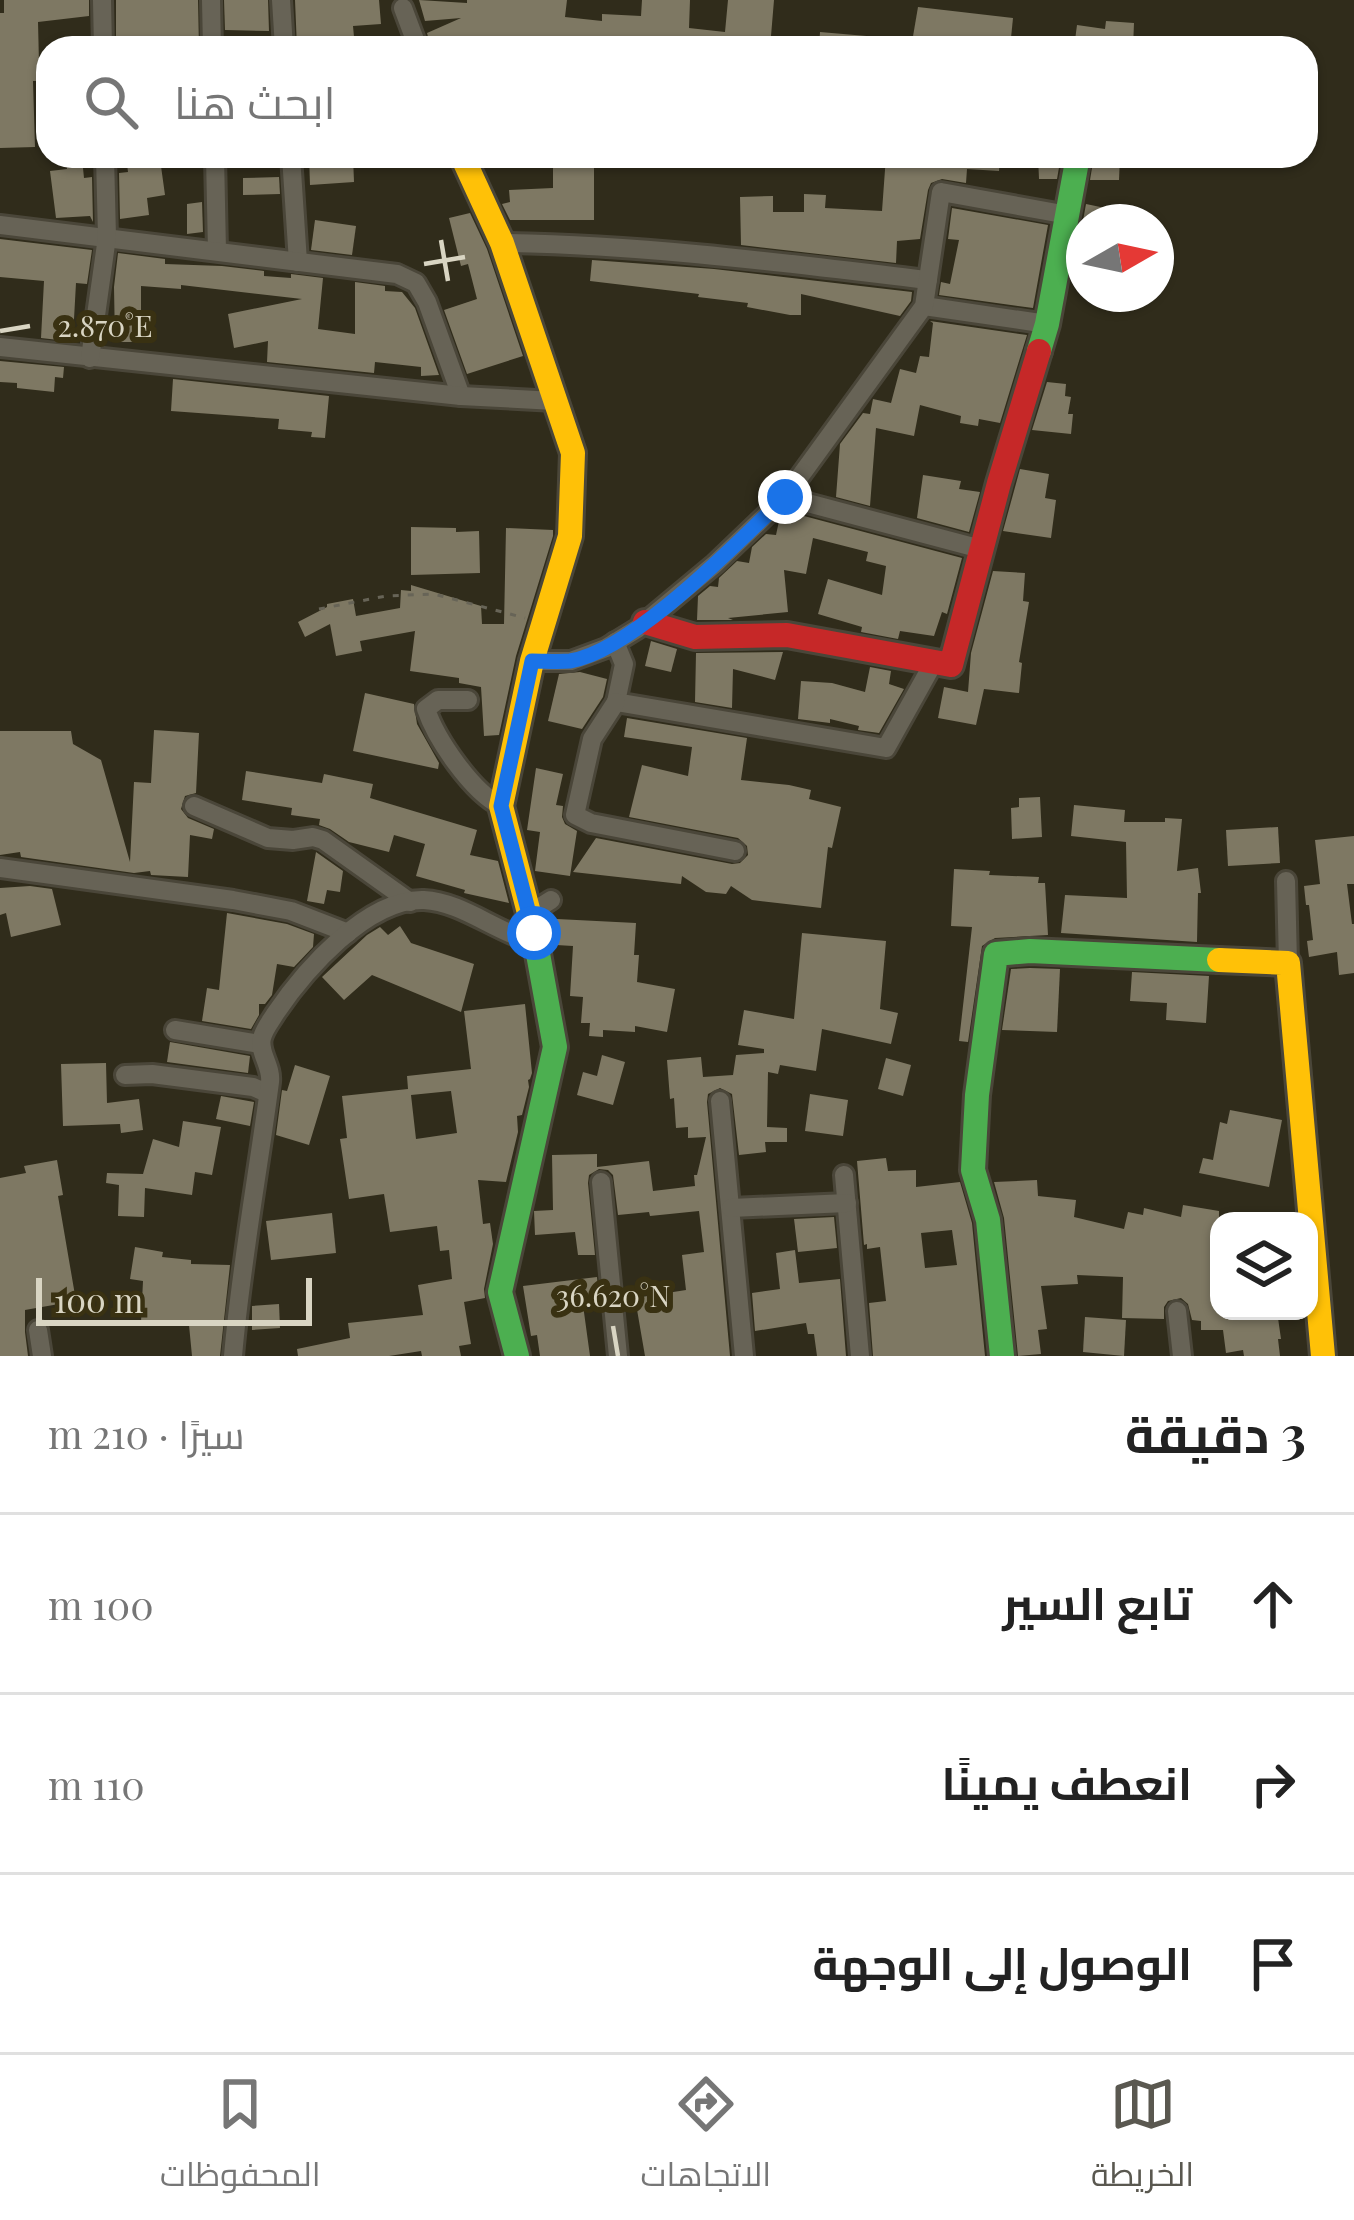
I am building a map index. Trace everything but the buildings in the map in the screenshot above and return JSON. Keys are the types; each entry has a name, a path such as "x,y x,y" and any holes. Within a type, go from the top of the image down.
{"street":[{"path":"102,0 103,36"},
{"path":"211,0 212,36"},
{"path":"280,0 283,36"},
{"path":"403,8 414,36"},
{"path":"90,358 107,237 105,168"},
{"path":"215,168 218,251"},
{"path":"292,168 298,262"},
{"path":"468,168 502,243 573,453 570,536 532,661 501,806 532,923 555,1048 500,1292 517,1356"},
{"path":"1070,204 1076,168"},
{"path":"532,661 571,661 615,643 715,564 785,497 924,306 941,192 1066,215"},
{"path":"0,225 398,274 416,283 427,302 461,396"},
{"path":"645,622 694,637 787,635 950,665 1047,324 1066,225"},
{"path":"502,243 719,255 928,280"},
{"path":"924,306 1047,324"},
{"path":"0,347 461,396 555,401"},
{"path":"785,497 981,549"},
{"path":"615,643 624,664 616,702 592,739 575,815 591,823 735,851"},
{"path":"616,702 886,748 934,662"},
{"path":"468,700 438,700 426,709 432,727 478,791 501,806"},
{"path":"194,806 268,838 323,839 410,902"},
{"path":"0,868 233,900 291,911 348,933"},
{"path":"1286,881 1288,963 1324,1356"},
{"path":"233,1356 244,1248 271,1079 260,1044 298,981 348,933 398,903 426,900 532,923"},
{"path":"1001,1356 988,1220 973,1169 976,1095 996,954 1030,950 1288,963"},
{"path":"175,1030 260,1044"},
{"path":"124,1076 152,1074 253,1087 267,1093"},
{"path":"720,1101 744,1356"},
{"path":"844,1175 860,1356"},
{"path":"601,1182 618,1356"},
{"path":"730,1208 847,1203"},
{"path":"1177,1311 1182,1356"},
{"path":"38,1330 43,1356"}],"path":[{"path":"319,608 434,593 544,623"}],"traffic: fast":[{"path":"1039,351 1076,168"},
{"path":"517,1356 500,1292 555,1047 534,932"},
{"path":"1002,1356 988,1220 973,1170 977,1095 996,954 1030,951 1219,960"}],"traffic: slow":[{"path":"468,168 502,243 573,453 570,536 532,661 501,806 534,932"},
{"path":"1219,960 1288,963 1323,1356"}],"traffic: jam":[{"path":"645,622 695,637 787,635 951,665 1039,351"}],"route":[{"path":"534,933 501,806 532,661 571,661 615,643 715,564 785,497"}]}
